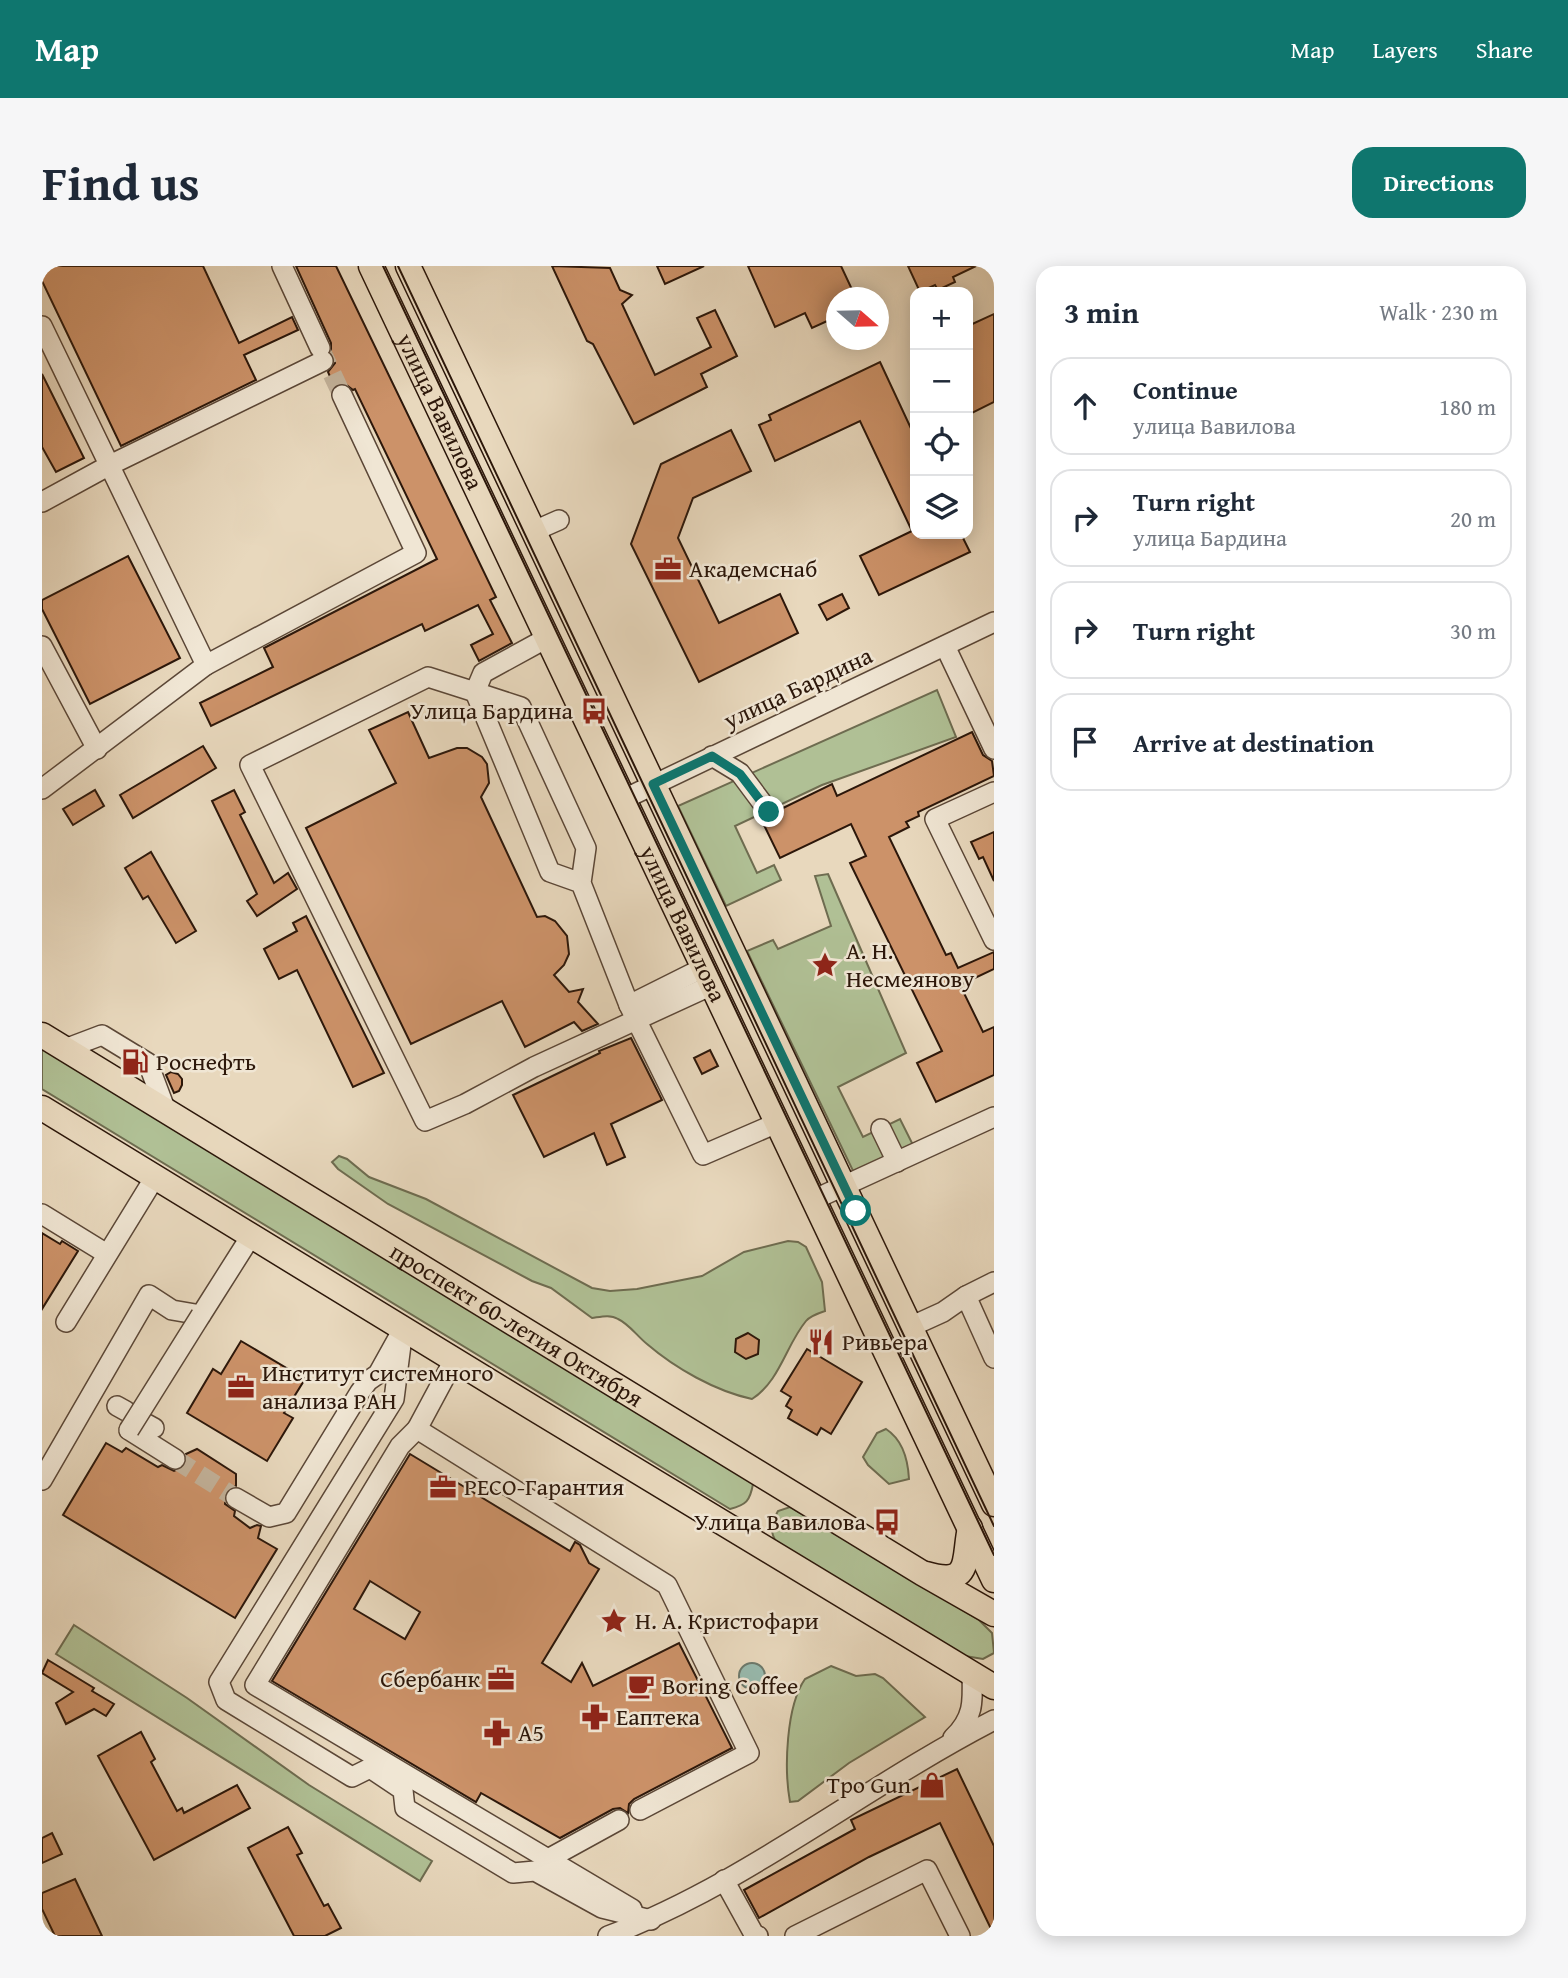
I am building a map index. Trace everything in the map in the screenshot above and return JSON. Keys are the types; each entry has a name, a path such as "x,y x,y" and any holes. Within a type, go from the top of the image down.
{"main road":[{"name":"улица Вавилова","path":"371,266 994,1580"},
{"name":"улица Вавилова","path":"408,266 994,1504"},
{"name":"проспект 60-летия Октября","path":"54,1042 922,1573 994,1614"},
{"path":"42,1108 994,1687"},
{"path":"922,1573 949,1578 960,1572 967,1559 970,1527"}],"street":[{"path":"42,502 321,354 282,266"},
{"path":"42,326 206,665"},
{"path":"42,789 206,665 415,553 342,395"},
{"path":"534,531 559,520"},
{"name":"улица Бардина","path":"624,799 994,622"},
{"path":"547,638 483,673 475,692 550,872 581,883"},
{"path":"42,646 97,749"},
{"path":"945,646 994,749"},
{"path":"707,976 634,1013 465,1104 425,1121 250,765 428,677 521,707 586,848 581,883 634,1013 703,1155 777,1123"},
{"path":"712,756 740,774 769,812"},
{"path":"994,792 935,819 994,940"},
{"path":"42,1019 54,1042"},
{"path":"813,1200 994,1117"},
{"path":"881,1129 897,1162"},
{"path":"66,1322 155,1177"},
{"path":"42,1214 107,1254"},
{"path":"175,1460 129,1430 251,1236"},
{"path":"910,1327 943,1312 966,1296 994,1282"},
{"path":"42,1480 149,1295 172,1310 201,1315"},
{"path":"966,1296 994,1358"},
{"path":"236,1499 269,1517 286,1513 360,1392 368,1381 378,1374 403,1329"},
{"path":"403,1329 394,1399 219,1682 226,1700 352,1777 370,1768 403,1790 405,1808 513,1873 535,1871 602,1908 651,1920"},
{"path":"454,1360 417,1429 400,1446 255,1685 651,1920"},
{"path":"417,1429 667,1585 749,1753 640,1810"},
{"path":"944,1745 965,1727 973,1703 972,1674"},
{"path":"608,1936 651,1920 724,1880 944,1745 994,1720"},
{"path":"548,1859 619,1820"},
{"path":"795,1936 927,1870 960,1936"},
{"path":"724,1880 755,1936 758,1936"}],"green space":[{"path":"937,690 956,737 822,785 735,826 757,873 774,865 781,880 726,906 678,806"},
{"path":"828,874 906,1053 838,1087 863,1137 900,1119 915,1149 856,1177 747,951 773,940 778,949 831,926 815,876"},
{"path":"42,1045 745,1474 753,1484 749,1498 744,1504 730,1509 42,1089"},
{"path":"339,1156 347,1159 369,1177 426,1199 592,1288 610,1291 637,1289 702,1276 744,1252 788,1241 798,1242 806,1247 822,1282 825,1311 806,1321 776,1373 762,1391 752,1399 738,1395 683,1370 615,1317 592,1318 551,1288 532,1281 388,1204 338,1169 332,1162"},
{"path":"886,1429 897,1439 904,1451 909,1479 889,1484 863,1457 877,1433"},
{"path":"790,1507 979,1620 992,1633 994,1653 983,1659 965,1656 777,1543 772,1531 774,1520 778,1511"},
{"path":"74,1625 187,1698 309,1785 432,1861 420,1881 56,1654"},
{"path":"831,1666 856,1676 875,1674 883,1678 925,1717 849,1763 798,1801 790,1802 787,1756 794,1705 805,1679"}],"water":[{"path":"752,1663 761,1667 765,1676 761,1685 752,1689 743,1685 739,1676 743,1667"}],"building":[{"path":"42,266 203,266 239,343 292,317 298,330 244,355 256,380 121,446 42,281"},
{"path":"296,266 336,266 496,597 490,600 512,643 479,661 471,645 493,634 478,605 425,631 422,624 211,726 200,703 273,667 264,648 437,559 355,389 344,383 334,386 328,372 335,363 331,343"},
{"path":"552,266 610,268 620,290 632,295 622,304 655,375 711,347 697,318 715,310 737,356 701,374 707,387 634,424 593,344 587,341"},
{"path":"657,266 704,266 665,284"},
{"path":"748,266 841,266 851,287 826,287 826,322 812,328 805,313 775,327"},
{"path":"908,266 976,266 953,277 955,282 944,287 918,287"},
{"path":"994,314 994,402 973,412 973,350 973,324"},
{"path":"880,362 910,426 910,527 860,421 775,461 759,425 771,420 769,415"},
{"path":"42,374 84,458 56,472 42,447"},
{"name":"Академснаб","path":"731,430 751,471 693,498 678,538 719,623 780,594 798,633 699,682 631,544 661,464"},
{"path":"910,532 910,539 964,539 970,552 879,595 860,556"},
{"path":"128,556 180,658 90,704 42,609 42,600"},
{"path":"842,594 849,608 827,620 819,605"},
{"path":"408,712 429,758 457,748 467,748 482,757 487,764 489,783 481,797 537,917 545,916 555,921 567,936 569,954 564,965 554,975 569,992 583,989 578,1002 598,1024 582,1031 574,1022 525,1047 502,1001 411,1044 306,828 396,783 369,730"},
{"path":"972,732 983,755 992,761 994,776 918,812 919,816 906,822 909,827 889,837 946,955 951,953 958,968 994,952 994,969 960,985 983,1032 994,1027 994,1075 936,1102 917,1063 942,1051 850,863 866,856 851,824 780,858 763,823 776,822 781,809 832,784 837,796"},
{"path":"203,746 216,768 133,818 120,795"},
{"path":"95,790 104,806 73,825 63,809"},
{"path":"234,790 245,812 240,815 274,883 288,873 297,889 257,916 247,901 257,894 212,801"},
{"path":"994,832 994,881 983,857 979,859 971,842"},
{"path":"151,852 196,931 176,943 148,896 143,899 125,868"},
{"path":"306,916 384,1073 353,1087 297,970 279,979 264,949 297,931 293,923"},
{"path":"631,1038 662,1100 611,1124 625,1157 607,1165 594,1133 544,1157 513,1095 600,1053 599,1051"},
{"path":"710,1050 718,1066 702,1074 694,1058"},
{"path":"171,1072 182,1079 179,1091 174,1093 166,1075"},
{"path":"42,1233 78,1251 42,1309"},
{"path":"748,1333 759,1340 758,1354 746,1359 735,1352 736,1339"},
{"path":"241,1341 305,1379 284,1413 293,1418 267,1461 187,1413 213,1369 221,1374"},
{"path":"807,1349 862,1382 831,1434 821,1428 817,1435 788,1418 792,1410 786,1406 791,1397 781,1391"},
{"path":"106,1443 122,1452 126,1448 158,1467 162,1465 174,1471 185,1466 186,1454 197,1449 236,1474 236,1486 226,1491 225,1504 235,1511 234,1516 250,1528 261,1526 258,1538 277,1549 235,1618 63,1515"},
{"path":"410,1454 570,1551 575,1542 580,1545 589,1563 599,1569 542,1663 571,1682 582,1663 593,1686 679,1643 732,1748 634,1799 629,1804 628,1813 620,1808 613,1809 560,1838 481,1793 476,1802 272,1681","holes":["370,1581 420,1612 405,1639 354,1609"]},
{"path":"48,1660 94,1688 92,1691 114,1704 106,1716 94,1709 66,1724 56,1703 73,1692 42,1673"},
{"path":"141,1732 155,1759 151,1762 177,1811 182,1808 184,1813 237,1785 250,1808 154,1860 98,1756"},
{"path":"957,1769 994,1846 994,1935 940,1823 869,1857 759,1918 744,1890 855,1829 851,1820"},
{"path":"288,1827 302,1853 297,1855 324,1906 328,1904 341,1928 325,1936 294,1936 248,1848"},
{"path":"52,1833 62,1854 42,1863 42,1838"},
{"path":"75,1879 102,1936 55,1936 42,1909 42,1893"}],"tunnel":[{"path":"320,348 342,395"},
{"path":"175,1459 236,1498"}],"tram line":[{"path":"383,266 994,1555"},
{"path":"398,266 994,1526"}],"place":[{"name":"Академснаб","path":"668,569"},
{"name":"Улица Бардина","path":"594,711"},
{"name":"А. Н. Несмеянову","path":"825,965"},
{"name":"Роснефть","path":"135,1062"},
{"name":"Ривьера","path":"821,1342"},
{"name":"Институт системного анализа РАН","path":"241,1387"},
{"name":"РЕСО-Гарантия","path":"443,1487"},
{"name":"Улица Вавилова","path":"887,1522"},
{"name":"Н. А. Кристофари","path":"614,1621"},
{"name":"Сбербанк","path":"501,1679"},
{"name":"Boring Coffee","path":"641,1686"},
{"name":"Еаптека","path":"595,1717"},
{"name":"А5","path":"497,1733"},
{"name":"Tpo Gun","path":"932,1785"}],"route":[{"path":"769,812 740,774 712,756 653,784 856,1211"}]}
